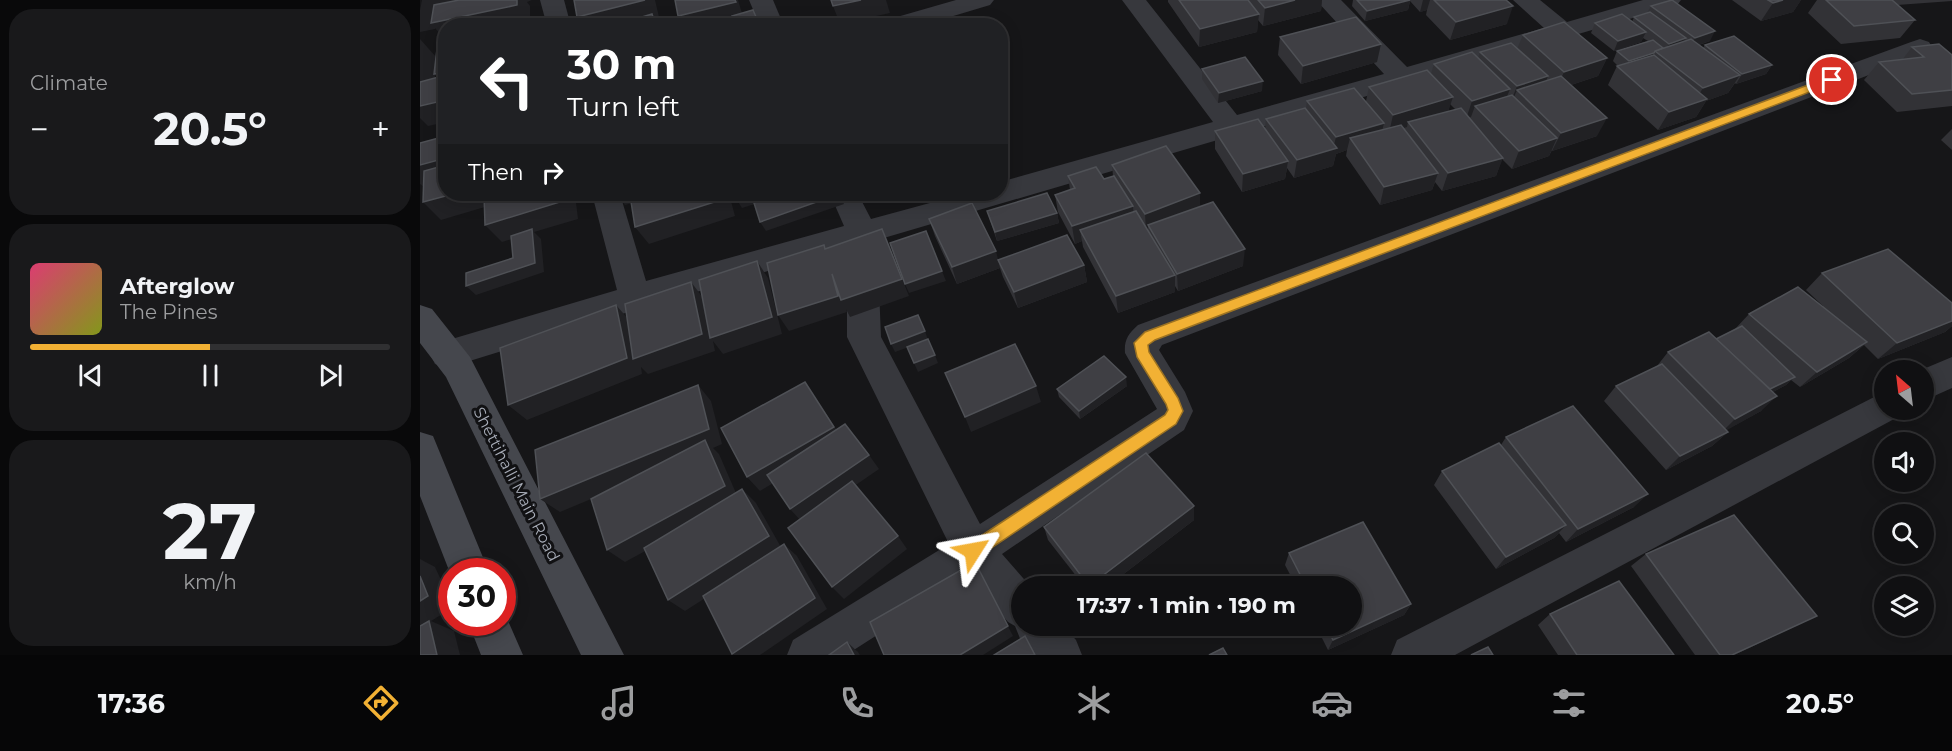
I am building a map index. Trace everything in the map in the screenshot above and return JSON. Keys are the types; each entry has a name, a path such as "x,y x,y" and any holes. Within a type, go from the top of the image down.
{"main road":[{"name":"Shettihalli Main Road","path":"420,318 458,367 603,655"},
{"path":"420,448 463,558"},
{"path":"495,636 502,655"}],"street":[{"path":"552,0 557,18"},
{"path":"761,0 769,18"},
{"path":"920,18 982,0"},
{"path":"1134,0 1231,126"},
{"path":"1328,0 1402,77"},
{"path":"1525,0 1563,31"},
{"path":"1008,191 1669,0"},
{"path":"808,655 973,551 1171,419 1175,411 1173,403 1142,353 1141,343 1150,336 1919,46"},
{"path":"608,201 635,297"},
{"path":"847,201 862,233 864,337 973,551 1011,596"},
{"path":"447,354 635,297 972,201"},
{"path":"1934,380 1952,371"},
{"path":"1412,655 1874,412"},
{"path":"1045,636 1061,655"}],"building":[{"path":"459,0 517,0 517,5 455,18 438,18 438,22 431,23 434,5"},
{"path":"574,0 645,0 577,17"},
{"path":"675,0 735,0 736,2 678,16"},
{"path":"831,0 861,0 833,6"},
{"path":"1179,0 1248,0 1259,14 1200,29"},
{"path":"1258,0 1295,0 1265,8"},
{"path":"1357,0 1410,0 1367,11"},
{"path":"1434,0 1506,0 1513,6 1456,22"},
{"path":"1672,0 1715,31 1695,38 1651,6"},
{"path":"1826,0 1892,0 1915,20 1854,26"},
{"path":"753,10 756,18 733,18 732,16"},
{"path":"1650,12 1686,38 1669,44 1634,17"},
{"path":"652,14 653,18 639,18"},
{"path":"1622,14 1646,32 1618,41 1595,23"},
{"path":"1356,17 1381,44 1303,66 1280,37"},
{"path":"1564,22 1607,58 1564,72 1523,35"},
{"path":"1734,36 1772,65 1742,74 1705,45"},
{"path":"1691,39 1740,75 1703,88 1655,51"},
{"path":"1653,40 1663,48 1629,61 1617,51"},
{"path":"1511,43 1548,76 1517,86 1480,52"},
{"path":"1939,44 1952,55 1952,90 1912,94 1879,62 1924,57 1912,47"},
{"path":"437,49 438,73 434,74"},
{"path":"1472,52 1510,89 1472,101 1434,64"},
{"path":"1654,55 1707,99 1669,112 1617,66"},
{"path":"1245,57 1263,81 1219,93 1202,69"},
{"path":"1427,70 1453,97 1393,115 1369,87"},
{"path":"1561,76 1607,118 1561,133 1517,90"},
{"path":"438,77 438,102 420,106 420,82"},
{"path":"1354,88 1384,123 1336,137 1307,101"},
{"path":"1512,95 1557,138 1519,151 1475,106"},
{"path":"1305,108 1337,148 1297,160 1266,119"},
{"path":"1461,108 1503,158 1448,173 1408,122"},
{"path":"1258,119 1288,161 1243,174 1215,131"},
{"path":"1401,125 1438,173 1384,187 1350,138"},
{"path":"438,138 438,160 420,165 420,143"},
{"path":"1166,146 1200,193 1145,214 1112,165"},
{"path":"438,167 438,198 423,202 424,171"},
{"path":"1096,167 1104,179 1114,176 1133,206 1072,226 1055,195 1075,188 1068,176"},
{"path":"1047,193 1057,213 995,232 987,211"},
{"path":"484,201 563,201 485,225"},
{"path":"631,201 718,201 635,227"},
{"path":"760,201 819,201 760,222 754,203"},
{"path":"1213,202 1245,249 1177,274 1148,225"},
{"path":"972,203 996,251 952,267 929,219"},
{"path":"1136,211 1175,275 1116,296 1080,230"},
{"path":"532,229 535,263 466,286 466,273 513,258 511,236"},
{"path":"882,229 902,279 841,300 832,274 838,296 778,315 767,263 824,245 825,249"},
{"path":"926,231 942,271 905,284 890,243"},
{"path":"1067,235 1084,265 1014,292 998,260"},
{"path":"1888,249 1952,303 1952,321 1897,343 1822,273"},
{"path":"757,261 772,317 710,338 699,280"},
{"path":"691,282 702,334 633,359 625,304"},
{"path":"1798,287 1867,342 1817,372 1749,314"},
{"path":"616,305 627,358 508,405 500,348"},
{"path":"918,315 925,331 891,344 885,327"},
{"path":"1742,326 1795,377 1770,389 1716,339"},
{"path":"1709,332 1777,396 1735,419 1668,352"},
{"path":"928,339 935,355 914,363 907,347"},
{"path":"1015,344 1036,386 965,417 945,373"},
{"path":"1104,356 1126,377 1079,411 1057,389"},
{"path":"1662,364 1728,432 1680,456 1616,386"},
{"path":"805,382 834,427 747,477 721,428"},
{"path":"698,385 709,429 540,499 535,450"},
{"path":"1573,406 1648,494 1578,529 1506,437"},
{"path":"845,424 869,455 790,509 767,475"},
{"path":"705,440 725,486 607,550 591,499"},
{"path":"1499,443 1566,525 1506,557 1442,471"},
{"path":"1146,453 1194,506 1102,576 1081,576 1044,527"},
{"path":"852,481 898,536 832,587 788,528"},
{"path":"742,489 769,536 668,600 644,548"},
{"path":"1734,515 1817,616 1732,655 1720,655 1646,554"},
{"path":"1363,522 1411,604 1362,627 1362,576 1301,576 1289,553"},
{"path":"784,544 815,598 732,654 703,596"},
{"path":"975,562 1008,626 960,655 884,655 870,622"},
{"path":"420,576 428,596 420,601"},
{"path":"1619,581 1674,655 1577,655 1550,614"},
{"path":"429,621 437,655 420,655 420,626"},
{"path":"1025,636 1035,655 994,655"},
{"path":"847,642 854,655 829,655"},
{"path":"1488,647 1493,655 1471,655"},
{"path":"1223,648 1227,655 1209,655"}],"route":[{"path":"973,551 1171,419 1175,411 1173,403 1142,353 1141,343 1150,336 1832,80"}]}
